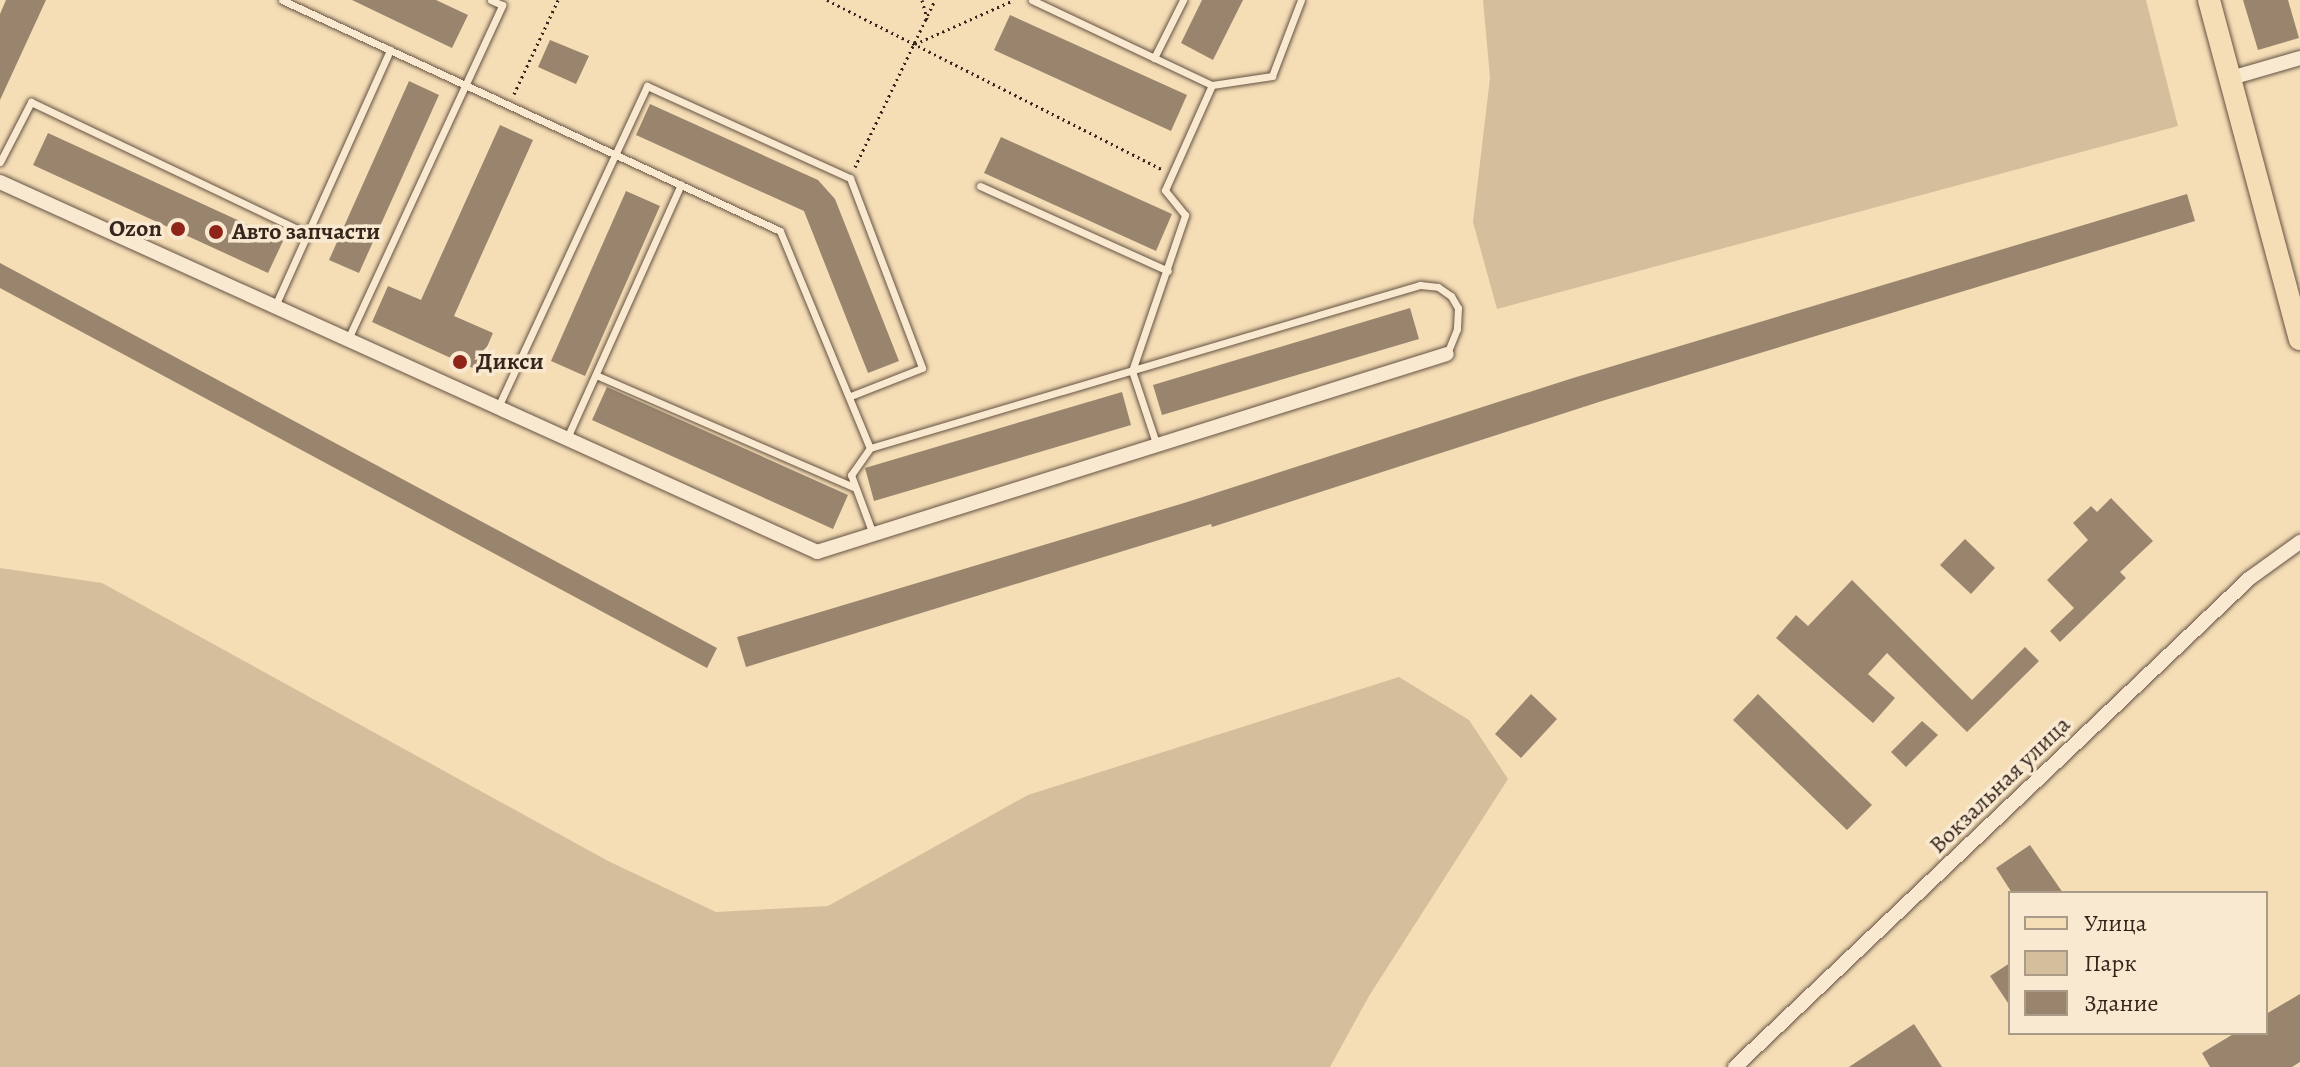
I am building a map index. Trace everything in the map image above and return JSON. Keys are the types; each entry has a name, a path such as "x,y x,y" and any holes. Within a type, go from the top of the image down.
{"main road":[{"path":"2209,0 2300,339"}],"street":[{"path":"2231,78 2300,58"},
{"path":"0,182 817,552 1447,354"},
{"name":"Вокзальная улица","path":"1735,1067 2250,578 2300,542"}],"lane":[{"path":"282,0 780,231 870,448"},
{"path":"348,339 502,5 491,0"},
{"path":"1032,0 1212,85 1272,76 1301,0"},
{"path":"1154,58 1183,0"},
{"path":"275,306 390,50"},
{"path":"1157,446 1132,371 1185,215 1165,190 1212,85"},
{"path":"498,407 647,86 850,178 922,368 851,396"},
{"path":"0,162 31,102 308,234"},
{"path":"567,439 681,184"},
{"path":"980,186 1168,271"},
{"path":"873,536 851,475 870,448 1420,285 1438,287 1451,296 1458,308 1457,329 1447,354"},
{"path":"596,375 855,488"}],"path":[{"path":"509,105 558,0"},
{"path":"827,0 993,87 1172,174"},
{"path":"922,0 927,19"},
{"path":"850,178 935,0"},
{"path":"915,44 1014,0"}],"green space":[{"path":"1483,0 2146,0 2178,126 1497,309 1473,222 1490,78"},
{"path":"0,568 102,583 608,861 716,912 828,906 1028,795 1399,677 1469,720 1508,779 1369,996 1330,1067 0,1067"}],"building":[{"path":"6,0 46,0 0,100 0,14"},
{"path":"352,0 436,0 468,15 452,48"},
{"path":"1202,0 1243,0 1213,60 1181,43"},
{"path":"2243,0 2288,0 2299,38 2258,50"},
{"path":"1010,15 1187,95 1171,131 994,50"},
{"path":"550,40 589,56 576,84 538,67"},
{"path":"409,81 439,95 359,273 329,260"},
{"path":"650,104 818,180 835,199 899,361 868,373 804,211 636,135"},
{"path":"500,125 533,140 454,316 493,333 477,370 372,322 388,286 421,300"},
{"path":"48,133 283,241 268,273 33,165"},
{"path":"1001,137 1172,214 1156,251 984,173"},
{"path":"626,191 660,206 585,376 551,361"},
{"path":"2187,194 2195,221 1602,401 1212,527 1211,524 746,667 737,637 1184,503 1573,378"},
{"path":"0,263 717,648 707,668 0,288"},
{"path":"1410,308 1419,339 1162,415 1153,385"},
{"path":"607,387 848,495 833,529 592,420"},
{"path":"1122,392 1131,425 874,501 865,468"},
{"path":"2111,498 2153,541 2120,572 2126,578 2060,642 2050,631 2074,608 2047,580 2088,540 2073,523 2091,506 2097,512"},
{"path":"1965,539 1995,568 1971,594 1940,565"},
{"path":"1852,580 1972,700 2025,647 2039,661 1967,732 1887,653 1868,674 1895,698 1873,723 1776,638 1796,615 1808,626"},
{"path":"1531,694 1557,719 1521,758 1495,734"},
{"path":"1758,694 1872,805 1847,830 1733,720"},
{"path":"1922,721 1938,735 1906,767 1891,752"},
{"path":"2030,845 2062,891 2011,891 1996,868"},
{"path":"2008,964 2008,1003 1990,976"},
{"path":"2300,994 2300,1062 2292,1067 2210,1067 2202,1053 2232,1035 2268,1035 2268,1013"},
{"path":"1914,1024 1942,1067 1849,1067"}],"place":[{"name":"Ozon","path":"178,229"},
{"name":"Авто запчасти","path":"216,232"},
{"name":"Дикси","path":"460,362"}]}
